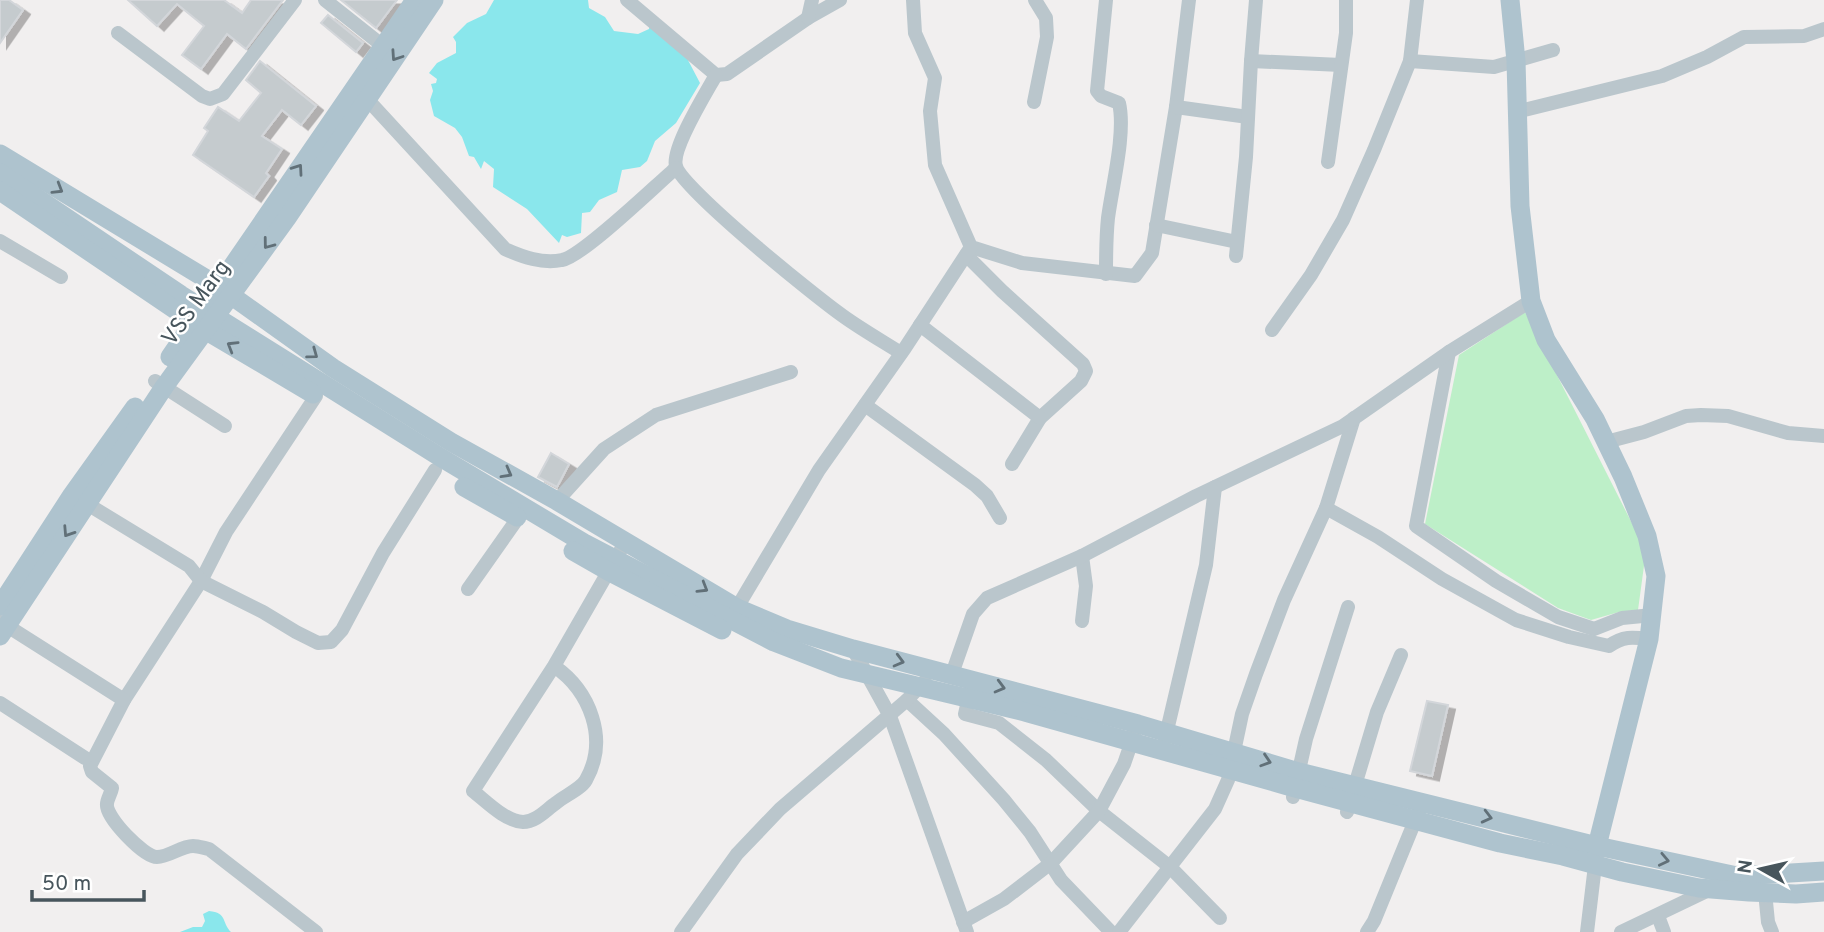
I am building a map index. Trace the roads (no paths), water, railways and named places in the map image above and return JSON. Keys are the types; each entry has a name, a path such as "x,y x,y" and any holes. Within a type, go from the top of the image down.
{"main road":[{"path":"224,290 415,0"},
{"name":"VSS Marg","path":"0,606 79,499 224,290 288,218 434,0"},
{"path":"1510,0 1516,61 1516,112 1524,251 1530,294 1546,340 1595,419 1606,442 1647,537 1656,576 1649,639 1597,846"},
{"path":"0,154 224,290 333,368 451,442 557,500 737,608 787,629 1167,732 1299,772 1597,846 1737,876 1824,870"},
{"path":"0,173 181,295 440,457 584,542 774,642 802,654 841,668 1026,712 1500,843 1622,872 1699,888 1761,893 1824,892"},
{"path":"0,191 199,325 435,470 608,571 723,631 806,665 910,697 967,706 1411,830 1594,877 1692,899 1766,902 1824,899"},
{"name":"VSS Marg","path":"2,628 79,499"}],"street":[{"path":"118,33 202,96 210,99 223,94 295,0"},
{"path":"325,0 383,46"},
{"path":"627,0 716,75 727,74 808,18 840,0"},
{"path":"808,18 811,0"},
{"path":"913,0 915,33 935,78 930,111 935,165 969,251 1002,291 1083,364 1086,371 1081,381 1040,418 1012,464"},
{"path":"1034,102 1047,37 1045,18 1035,0"},
{"path":"1106,0 1097,91 1101,96 1119,103 1121,109 1108,223 1106,274"},
{"path":"969,251 1022,263 1135,276 1152,253 1176,107 1189,0"},
{"path":"1156,225 1236,249 1256,0"},
{"path":"1328,162 1346,33 1346,0"},
{"path":"1272,330 1311,275 1343,220 1410,61 1417,0"},
{"path":"1516,112 1662,76 1707,57 1744,37 1804,36 1824,29"},
{"path":"1410,61 1494,66 1553,50"},
{"path":"1251,61 1341,65"},
{"path":"716,75 675,152 676,168 686,183 757,246 842,315 901,353"},
{"path":"367,99 505,249 526,259 565,260 597,237 676,168"},
{"path":"1176,107 1248,117"},
{"path":"0,241 61,278"},
{"path":"723,631 819,470 969,251"},
{"path":"681,932 737,854 780,809 943,672 978,605 987,598 1082,556 1215,487 1343,426 1530,294"},
{"path":"920,325 1040,418"},
{"path":"1449,352 1416,526 1496,581 1558,617 1594,629 1622,618 1653,615"},
{"path":"557,500 604,449 656,415 791,372"},
{"path":"159,384 225,426"},
{"path":"316,396 226,532 201,581 124,700 90,766 92,772 112,788 107,804 119,826 142,852 160,858 191,846 209,849 316,932"},
{"path":"865,405 975,485 987,496 1000,518"},
{"path":"1606,442 1644,432 1686,416 1701,415 1728,416 1788,433 1824,436"},
{"path":"1119,932 1215,809 1228,780 1242,714 1256,674 1284,600 1326,508 1354,418"},
{"path":"79,499 190,566 201,581 318,643 331,642 342,630 383,553 435,470"},
{"path":"1160,759 1206,565 1215,487"},
{"path":"1326,508 1378,537 1442,579 1532,626 1609,646 1619,638 1628,636 1649,639"},
{"path":"468,589 518,518"},
{"path":"554,666 569,676 582,693 595,726 596,750 585,782 534,819 524,822 508,818 473,791 554,666 626,541"},
{"path":"1082,556 1086,586 1082,621"},
{"path":"1293,797 1306,738 1348,607"},
{"path":"2,628 124,700"},
{"path":"853,649 890,716 965,927 1051,863 1099,811 1129,750 1138,724"},
{"path":"1347,812 1377,712 1401,655"},
{"path":"972,680 965,714 999,723 1046,760 1099,811 1170,867 1220,918"},
{"path":"910,697 1004,800 1061,880 1111,932"},
{"path":"0,703 85,758"},
{"path":"1367,932 1374,921 1423,801"},
{"path":"1587,932 1597,846"},
{"path":"1621,932 1737,876"},
{"path":"1766,902 1772,932"},
{"path":"1658,916 1664,932"}],"water":[{"path":"494,0 588,0 589,8 605,17 614,31 638,34 649,29 651,19 679,43 700,83 676,123 655,141 647,161 640,167 622,170 617,192 599,200 590,212 582,213 581,233 567,237 562,235 559,243 527,209 493,187 494,169 484,161 481,169 474,157 469,156 462,137 455,128 434,116 430,100 433,91 431,84 436,83 437,79 429,73 437,63 456,53 453,37 467,23 486,14"},
{"path":"209,911 222,916 231,932 180,932 202,927 205,921 203,914"}]}
